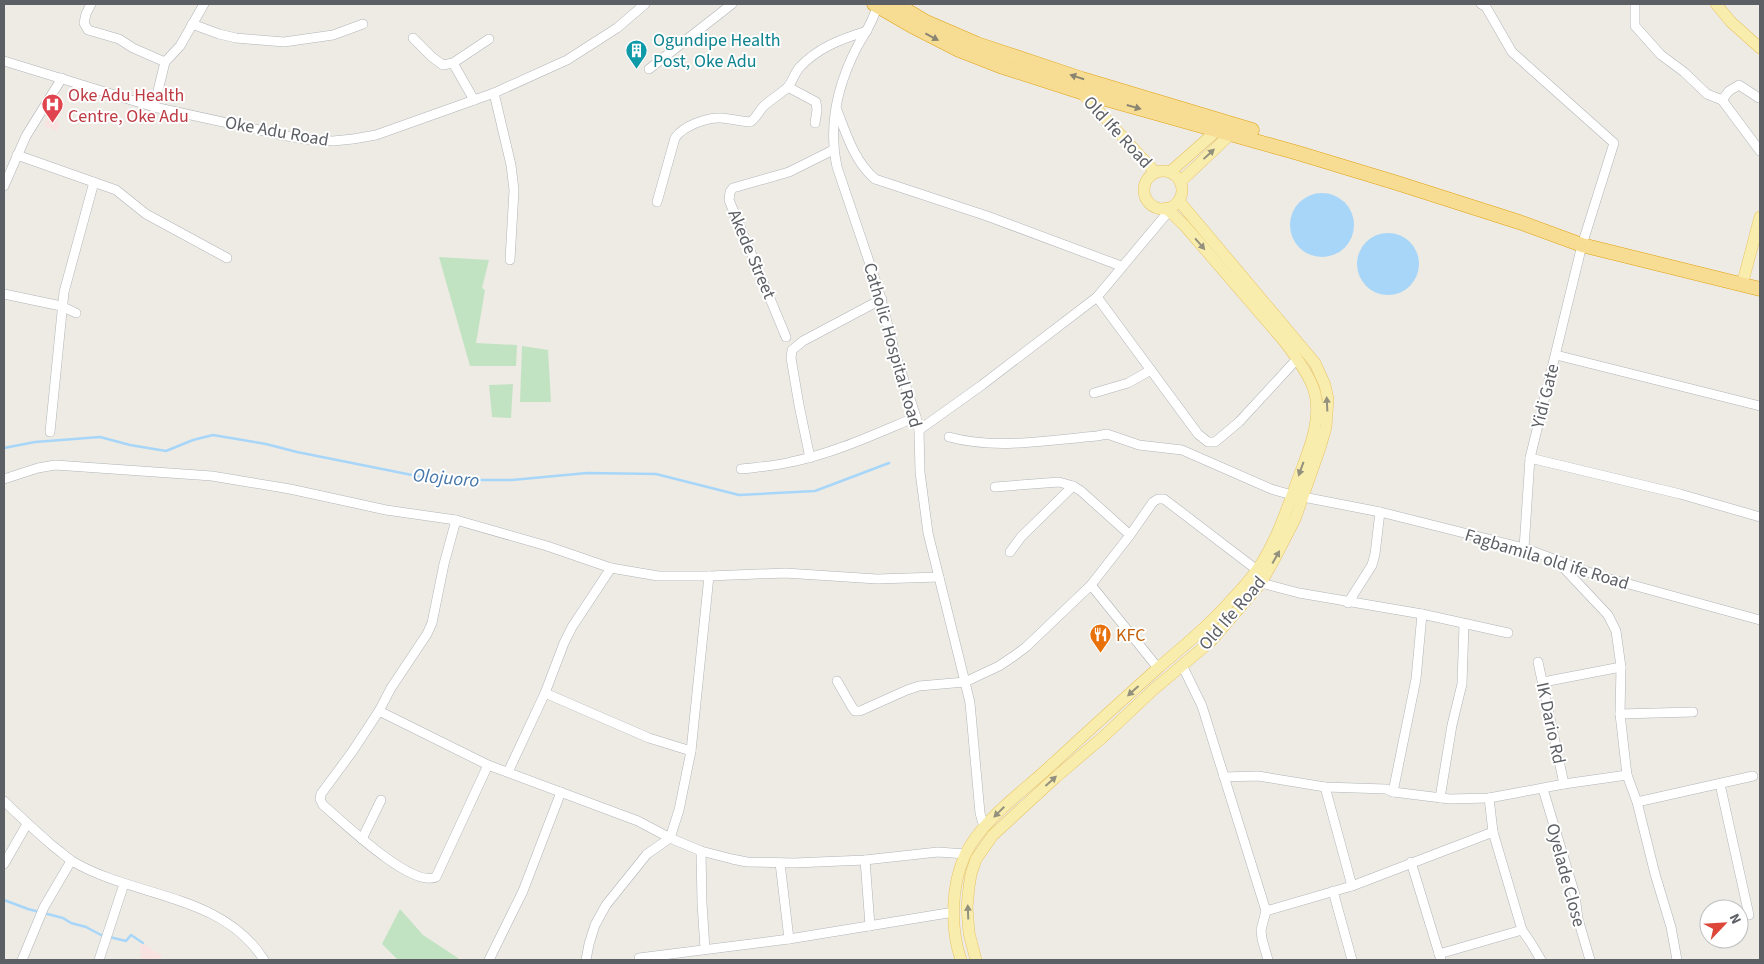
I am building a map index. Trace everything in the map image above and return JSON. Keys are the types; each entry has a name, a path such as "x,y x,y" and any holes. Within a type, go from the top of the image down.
{"highway":[{"path":"915,4 926,22"},
{"path":"882,7 926,22 977,44 1397,183 1583,241 1743,281 1760,290"},
{"path":"882,7 912,26 959,50 1080,92 1228,128"},
{"path":"1743,281 1760,281"}],"main road":[{"path":"1716,4 1731,22 1760,48"},
{"name":"Old Ife Road","path":"1080,92 1155,172"},
{"path":"1168,210 1178,201 1182,192 1180,182 1228,128"},
{"name":"Old Ife Road","path":"1170,172 1228,128"},
{"name":"Old Ife Road","path":"976,960 969,933 967,907 971,874 976,860 993,834 1211,641 1261,582 1295,519 1297,496 1316,415 1317,403 1314,388 1297,359 1278,334 1185,226 1168,210 1152,205 1149,202 1145,193 1146,183 1155,172 1170,172 1180,182"},
{"name":"Old Ife Road","path":"961,960 956,937 954,912 956,888 966,854 984,827 1018,794 1202,631 1223,610 1257,570 1297,496 1320,448 1326,427 1328,400 1325,385 1315,364 1178,201"},
{"path":"1743,281 1760,217"},
{"path":"1202,631 1211,641"}],"street":[{"path":"91,4 84,23 88,30 119,38 134,48 165,62"},
{"path":"154,107 165,62 180,46 204,4"},
{"name":"Oke Adu Road","path":"4,61 154,107 287,136 333,141 376,135 494,93 567,60 584,50 617,28 645,4"},
{"path":"650,69 732,4"},
{"name":"Yidi Gate","path":"1481,4 1486,8 1512,52 1614,143 1583,241 1530,458 1524,548"},
{"path":"1635,4 1635,26 1661,54 1684,72 1707,94 1722,100 1760,151"},
{"name":"Catholic Hospital Road","path":"882,7 866,31 847,66 836,108 833,150 837,167 882,299 895,353 919,430 924,508 928,533 966,682 970,703 980,813 984,827"},
{"path":"192,24 236,38 284,42 333,35 363,24"},
{"path":"657,202 675,138 680,131 688,126 719,118 750,122 763,106 788,87 797,70 824,47 866,31"},
{"path":"413,38 443,65 453,63 489,39"},
{"path":"453,63 474,100"},
{"path":"4,186 26,136 62,78"},
{"path":"1722,100 1729,91 1740,85 1759,98"},
{"path":"788,87 816,102 815,123"},
{"path":"494,93 511,165 514,190 510,260"},
{"path":"836,108 853,148 865,168 875,179 987,216 1121,266"},
{"name":"Akede Street","path":"786,337 729,200 730,192 733,188 789,172 833,150"},
{"path":"17,155 116,190 146,214 227,258"},
{"path":"50,432 64,292 94,182"},
{"path":"919,430 982,385 1104,291 1121,266 1168,210"},
{"path":"4,294 62,306 76,313"},
{"path":"1097,297 1198,434 1208,442 1216,442 1240,422 1297,359"},
{"path":"810,458 791,358 792,350 803,341 882,299"},
{"path":"1556,355 1760,406"},
{"path":"1094,392 1128,383 1151,370"},
{"path":"741,469 789,463 810,458 855,443 916,417"},
{"name":"Fagbamila old ife Road","path":"949,438 967,442 1000,444 1107,434 1139,444 1182,450 1271,489 1380,512 1524,548 1613,580 1760,620"},
{"path":"1530,458 1680,494 1760,517"},
{"path":"4,479 38,468 55,465 212,476 290,488 386,510 456,520 546,546 611,568 658,576 785,573 877,579 939,577"},
{"path":"995,487 1059,482 1073,486 1081,491 1130,536"},
{"path":"1010,552 1021,537 1073,486"},
{"path":"837,681 852,708 855,711 860,711 907,690 920,686 966,682 999,666 1014,656 1091,584 1158,498 1164,500 1257,570"},
{"path":"1348,603 1372,565 1380,512"},
{"path":"456,520 444,564 432,623 419,648 391,688 379,711 321,794 320,799 323,804 362,839 400,868 422,879 431,880 436,878 488,765"},
{"path":"1557,561 1608,615 1616,631 1621,667 1620,714 1627,775 1637,802 1672,927 1677,960"},
{"path":"508,772 545,693 572,627 611,568"},
{"path":"586,960 595,925 606,905 647,854 670,838 682,801 691,751 710,576"},
{"path":"1261,582 1299,593 1348,603 1422,614 1508,633"},
{"path":"1091,584 1158,668"},
{"path":"1393,792 1416,679 1422,614"},
{"path":"1440,798 1452,725 1462,684 1464,624"},
{"name":"IK Dario Rd","path":"1538,662 1564,784"},
{"path":"1182,665 1202,706 1266,911 1261,930 1268,960"},
{"path":"1543,682 1621,667"},
{"path":"545,693 649,738 691,751"},
{"path":"379,711 488,765 638,821 670,838 701,851 747,862 780,863 865,860 938,852 966,854"},
{"path":"1620,714 1693,712"},
{"path":"1224,777 1258,776 1325,787 1386,789 1393,792 1440,798 1489,798 1627,775"},
{"path":"1637,802 1753,776"},
{"path":"1720,784 1745,899"},
{"path":"1325,787 1352,886"},
{"name":"Oyelade Close","path":"1543,789 1575,895 1578,919 1590,960"},
{"path":"489,960 523,891 562,792"},
{"path":"1489,798 1492,832 1522,930 1541,960"},
{"path":"362,839 381,800"},
{"path":"4,801 27,824 72,861 124,884 205,910 229,923 244,935 264,960"},
{"path":"4,864 27,824"},
{"path":"1266,911 1352,886 1492,832"},
{"path":"701,851 705,949"},
{"path":"865,860 870,926"},
{"path":"22,960 44,907 72,861"},
{"path":"1411,862 1440,957 1522,930"},
{"path":"780,863 789,939"},
{"path":"99,960 124,884"},
{"path":"1333,891 1352,960"},
{"path":"639,958 789,939 954,912"}],"shaded area":[{"name":"Oke Adu Health Centre, Oke Adu","path":"48,117 60,123 57,131 44,126"},
{"path":"143,943 161,954 161,960 141,960 140,945"}],"green space":[{"path":"439,257 489,260 482,288 485,290 476,343 517,345 516,366 470,366"},
{"path":"522,346 548,350 551,402 520,402"},
{"path":"513,384 511,418 492,417 489,385"},
{"path":"400,909 423,935 461,960 398,960 382,944"}],"water":[{"path":"1322,193 1334,195 1345,202 1352,213 1354,225 1352,237 1345,248 1334,255 1322,257 1310,255 1299,248 1292,237 1290,225 1292,213 1299,202 1310,195"},
{"path":"1382,233 1394,233 1410,242 1417,252 1419,264 1417,276 1410,286 1394,295 1382,295 1371,290 1362,281 1357,270 1357,258 1362,247 1371,238"}],"waterway":[{"name":"Olojuoro","path":"4,448 35,442 100,437 130,445 166,451 193,440 213,435 266,444 437,480 512,480 587,473 656,474 739,495 815,491 889,463"},
{"path":"4,900 28,909 63,918 101,935 126,941 131,935 143,943"}],"place":[{"name":"Ogundipe Health Post, Oke Adu","path":"637,69"},
{"name":"Oke Adu Health Centre, Oke Adu","path":"52,124"},
{"name":"KFC","path":"1100,654"}]}
